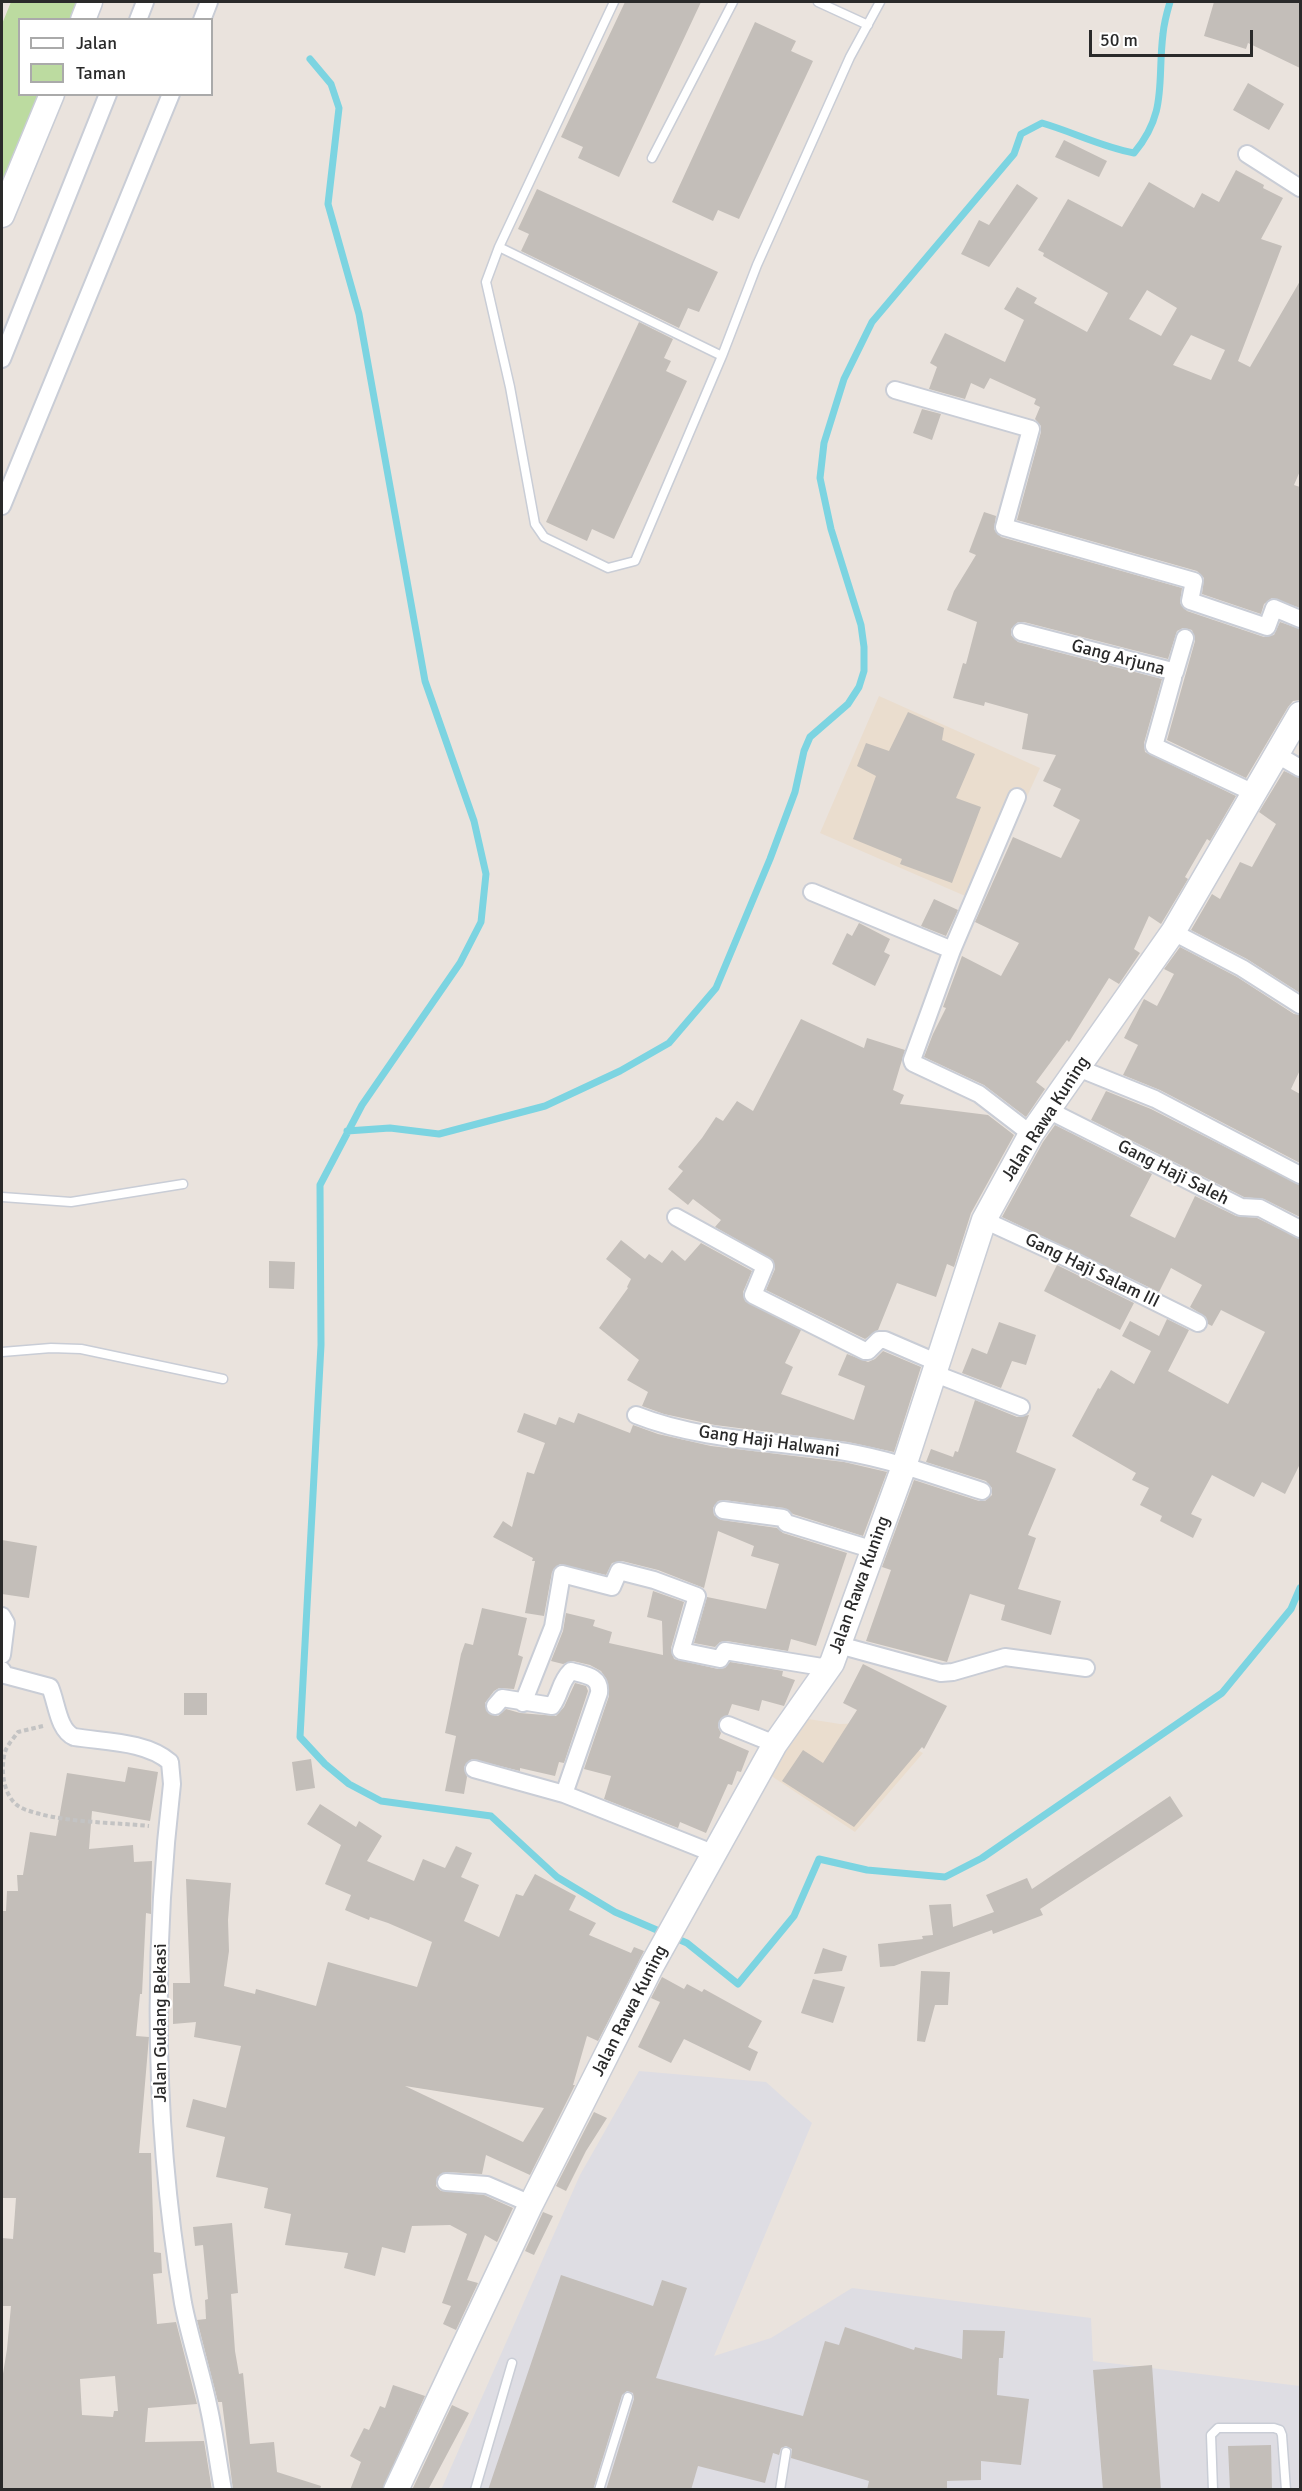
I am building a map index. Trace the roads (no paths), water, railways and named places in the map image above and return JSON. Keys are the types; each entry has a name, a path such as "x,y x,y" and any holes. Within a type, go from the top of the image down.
{"street":[{"path":"84,18 90,2"},
{"path":"139,18 145,2"},
{"path":"203,18 209,2"},
{"path":"2,215 51,96"},
{"path":"2,359 107,96"},
{"path":"2,506 170,96"},
{"path":"1246,154 1300,188"},
{"path":"895,390 1031,429 1004,527 1194,580 1190,601 1267,627 1274,608 1300,619"},
{"name":"Gang Arjuna","path":"1021,632 1172,672 1173,678 1154,746 1254,793"},
{"path":"1172,672 1175,672 1177,667 1185,638"},
{"name":"Jalan Rawa Kuning","path":"396,2490 531,2204 651,1967 775,1744 828,1668 839,1645 904,1466 984,1220 1031,1134 1173,932 1300,714"},
{"path":"1276,754 1300,768"},
{"path":"1017,797 952,950 913,1063 979,1094 1031,1134"},
{"path":"812,892 952,950"},
{"path":"1173,932 1242,968 1300,1005"},
{"path":"1078,1068 1155,1099 1300,1175"},
{"name":"Gang Haji Saleh","path":"1048,1110 1241,1207 1260,1208 1300,1229"},
{"path":"676,1216 765,1266 753,1295 867,1351 879,1340 885,1340 934,1368 1021,1407"},
{"name":"Gang Haji Salam III","path":"984,1220 1198,1323"},
{"name":"Gang Haji Halwani","path":"636,1416 682,1430 850,1453 904,1466 982,1491"},
{"path":"723,1510 783,1518 786,1523 874,1550"},
{"path":"523,1702 553,1627 562,1574 612,1587 619,1571 654,1580 697,1596 681,1651 720,1659 725,1651 828,1668"},
{"path":"2,1616 6,1623 2,1655"},
{"path":"839,1645 940,1673 953,1672 1005,1657 1086,1668"},
{"name":"Jalan Gudang Bekasi","path":"2,1670 4,1675 50,1687 67,1734 134,1746 161,1754 170,1762 172,1784 167,1827 160,1962 158,2055 164,2160 184,2305 209,2410 223,2490"},
{"path":"495,1706 502,1698 552,1706 557,1701 561,1684 571,1671 590,1676 600,1685 564,1794"},
{"path":"728,1725 775,1744"},
{"path":"474,1769 564,1794 715,1854"},
{"path":"446,2182 487,2185 531,2204"}],"lane":[{"path":"614,2 499,247 486,282 510,387 535,524 544,537 608,568 635,561 722,356 762,254 850,57 880,2"},
{"path":"652,158 733,2"},
{"path":"818,2 867,25"},
{"path":"499,247 722,356"},
{"path":"2,1197 71,1202 183,1184"},
{"path":"2,1352 51,1348 81,1349 223,1379"},
{"path":"475,2490 512,2363"},
{"path":"599,2490 628,2397"},
{"path":"1213,2490 1211,2435 1218,2428 1274,2428 1280,2430 1286,2490"},
{"path":"780,2490 786,2452"}],"waterway":[{"path":"347,1131 390,1128 439,1134 545,1106 620,1071 669,1043 716,988 770,859 795,792 804,751 810,737 848,704 859,687 864,671 861,625 831,529 820,478 824,443 844,379 872,322 1014,154 1021,134 1042,123 1134,153 1145,138 1157,110 1163,30 1170,2"},
{"path":"310,59 331,84 339,108 328,204 359,314 425,681 474,821 486,874 481,922 460,963 362,1105 320,1185 321,1345 300,1737 325,1764 349,1784 381,1801 491,1816 557,1877 615,1912 687,1943 738,1984 794,1916 819,1859 867,1870 945,1877 982,1858 1222,1693 1291,1609 1300,1588"}]}
